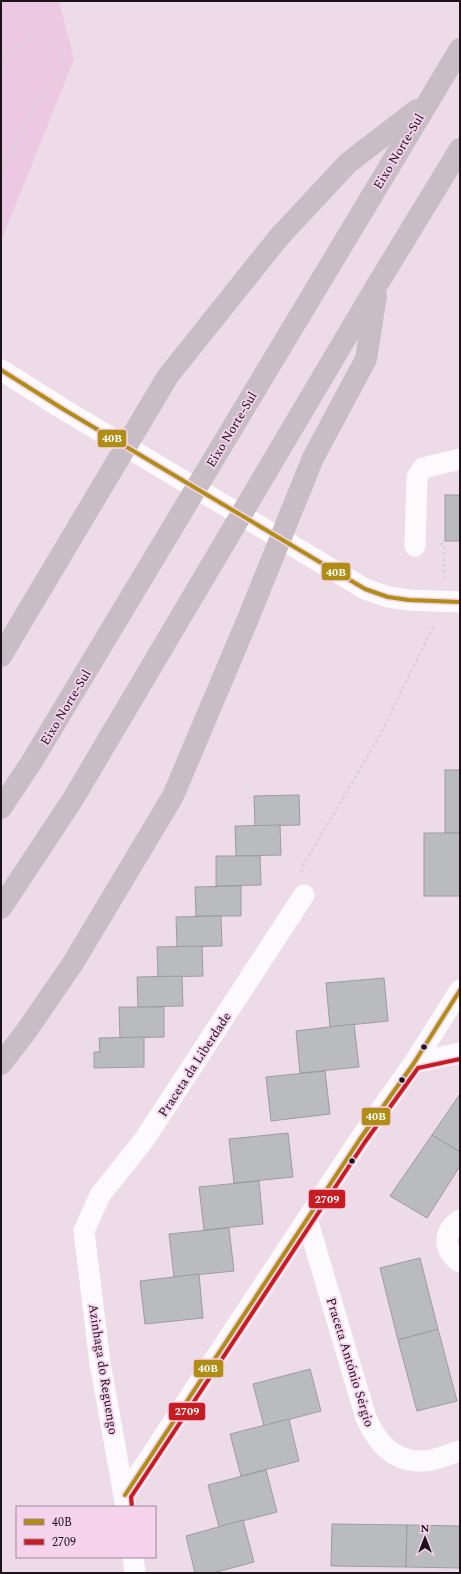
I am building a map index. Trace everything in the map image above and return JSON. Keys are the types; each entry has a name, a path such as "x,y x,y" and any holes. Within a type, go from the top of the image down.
{"highway":[{"name":"Eixo Norte-Sul","path":"1,808 31,763 460,49"},
{"path":"1,656 168,376 279,237 348,163 427,102"},
{"path":"1,908 73,799 460,149"},
{"path":"1,1064 26,1033 73,963 173,796 247,621 313,458 366,359 378,285"}],"street":[{"path":"1,370 63,409 349,581 365,589 388,597 409,600 453,601"},
{"path":"415,546 417,477 423,468 460,459"},
{"name":"Praceta da Liberdade","path":"84,1231 100,1195 144,1140 304,896"},
{"path":"126,1501 307,1219 360,1139 414,1063 460,990"},
{"path":"414,1063 460,1053"},
{"name":"Praceta António Sérgio","path":"307,1219 366,1418 374,1436 387,1450 406,1459 425,1461 460,1451"},
{"path":"460,1220 453,1225 448,1232 446,1240 448,1249 452,1256 460,1262"},
{"name":"Azinhaga do Reguengo","path":"84,1231 100,1363 126,1501"},
{"path":"133,1558 135,1573"}],"path":[{"path":"1,64 14,48 24,43 36,40 46,42 57,48 64,61 62,71 57,79 46,89 31,112 16,146 1,170"},
{"path":"304,896 302,867 378,739 453,601 444,544 415,546"}],"shaded area":[{"path":"1,1 59,1 74,59 1,241"}],"building":[{"path":"445,495 460,495 460,541 445,541"},
{"path":"445,770 460,770 460,833 445,833"},
{"path":"299,795 300,825 255,826 254,796"},
{"path":"280,825 281,855 236,856 235,826"},
{"path":"424,833 460,833 460,896 424,896"},
{"path":"216,856 260,856 261,885 216,886"},
{"path":"241,886 241,916 196,916 195,887"},
{"path":"221,916 222,946 177,947 176,917"},
{"path":"202,946 203,976 158,977 157,947"},
{"path":"182,976 183,1006 138,1007 137,977"},
{"path":"384,978 388,1021 330,1027 326,983"},
{"path":"119,1007 164,1007 164,1037 120,1038"},
{"path":"354,1024 359,1067 300,1073 296,1031"},
{"path":"144,1037 144,1067 94,1068 94,1052 100,1052 99,1038"},
{"path":"325,1071 330,1114 271,1121 266,1077"},
{"path":"460,1094 460,1152 432,1135"},
{"path":"288,1133 293,1177 234,1183 229,1139"},
{"path":"432,1135 460,1152 460,1166 427,1218 390,1196"},
{"path":"259,1181 263,1224 204,1230 199,1187"},
{"path":"229,1228 234,1271 174,1277 169,1234"},
{"path":"420,1258 438,1329 398,1340 380,1268"},
{"path":"199,1274 203,1318 145,1324 140,1281"},
{"path":"438,1329 457,1401 417,1411 398,1340"},
{"path":"310,1369 321,1411 264,1426 253,1384"},
{"path":"289,1419 299,1461 241,1476 230,1434"},
{"path":"266,1470 277,1512 219,1527 208,1485"},
{"path":"243,1520 254,1562 213,1573 195,1573 186,1536"},
{"path":"332,1524 407,1525 406,1567 331,1566"},
{"path":"407,1525 460,1526 460,1568 406,1567"}],"transit line":[{"name":"40B","path":"1,370 63,409 365,589 388,597 409,600 460,602"},
{"name":"40B","path":"125,1495 360,1139 414,1063 460,990"},
{"name":"2709","path":"132,1506 131,1497 365,1142 418,1068 460,1059"}]}
